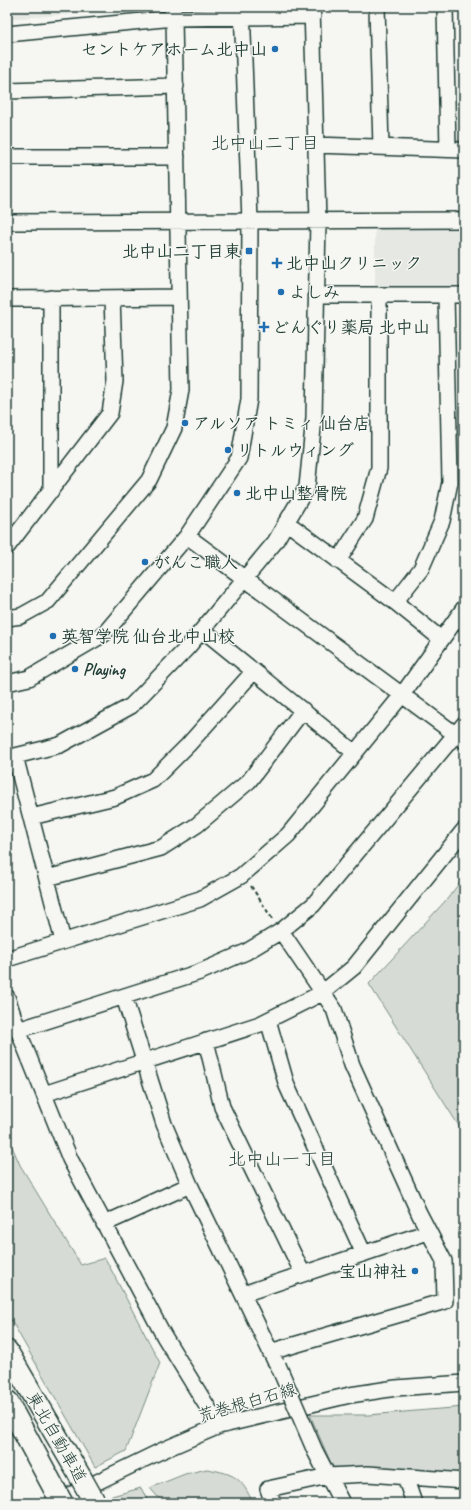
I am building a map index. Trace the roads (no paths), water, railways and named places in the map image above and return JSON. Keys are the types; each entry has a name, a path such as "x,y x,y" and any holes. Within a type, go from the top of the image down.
{"highway":[{"name":"東北自動車道","path":"7,1351 95,1503"},
{"name":"東北自動車道","path":"7,1401 57,1499"}],"street":[{"path":"377,7 381,147"},
{"path":"445,7 448,149"},
{"path":"7,34 173,12 313,11 318,221 314,418 307,487 275,542 203,630 131,706 60,745 11,757 31,817 63,942"},
{"path":"7,618 22,616 48,601 149,480 174,428 181,390 176,86 173,12"},
{"path":"7,683 29,678 104,634 187,536 239,458 249,399 250,221 243,12"},
{"path":"7,91 176,86"},
{"path":"315,145 464,150"},
{"path":"7,157 177,157"},
{"path":"7,222 464,220"},
{"path":"316,295 464,295"},
{"path":"338,561 366,519 379,468 378,295"},
{"path":"395,602 421,569 442,521 450,482 446,295"},
{"path":"7,299 179,297"},
{"path":"50,491 51,298"},
{"path":"7,547 110,413 115,381 112,298"},
{"path":"286,522 395,602 441,639"},
{"path":"18,1030 200,972 246,952 281,931 314,905 461,733 402,695 187,536"},
{"path":"7,959 200,900 243,874 288,835 402,695 464,608"},
{"path":"203,630 354,753"},
{"path":"31,817 115,797 153,780 188,745 254,671"},
{"path":"47,878 161,848 197,825 249,781 303,710"},
{"path":"44,1094 268,1020 322,993 354,967 464,830"},
{"path":"270,1352 444,1301 444,1261 428,1232 352,1065 334,1009 281,931"},
{"path":"7,997 18,1030 70,1159 164,1336 219,1426"},
{"path":"124,997 164,1124 190,1185 270,1352 278,1365 315,1451 342,1503"},
{"path":"268,1020 287,1086 363,1252"},
{"path":"206,1041 222,1107 303,1274"},
{"path":"104,1224 190,1185"},
{"path":"243,1294 363,1252 428,1232"},
{"name":"荒巻根白石線","path":"57,1499 219,1426 350,1395 396,1388 444,1383 464,1383"},
{"path":"273,1503 268,1489 328,1476 368,1474 464,1481"},
{"path":"405,1477 414,1503"}],"place":[{"name":"セントケアホーム北中山","path":"275,49"},
{"name":"北中山二丁目東","path":"249,251"},
{"name":"北中山クリニック","path":"277,263"},
{"name":"よしみ","path":"281,292"},
{"name":"どんぐり薬局 北中山","path":"264,327"},
{"name":"アルソア トミィ 仙台店","path":"185,423"},
{"name":"リトルウィング","path":"228,450"},
{"name":"北中山整骨院","path":"237,493"},
{"name":"がんこ職人","path":"145,562"},
{"name":"英智学院 仙台北中山校","path":"53,636"},
{"name":"Playing","path":"75,669"},
{"name":"宝山神社","path":"415,1271"}],"district":[{"name":"北中山二丁目","path":"265,143"},
{"name":"北中山一丁目","path":"282,1159"}]}
